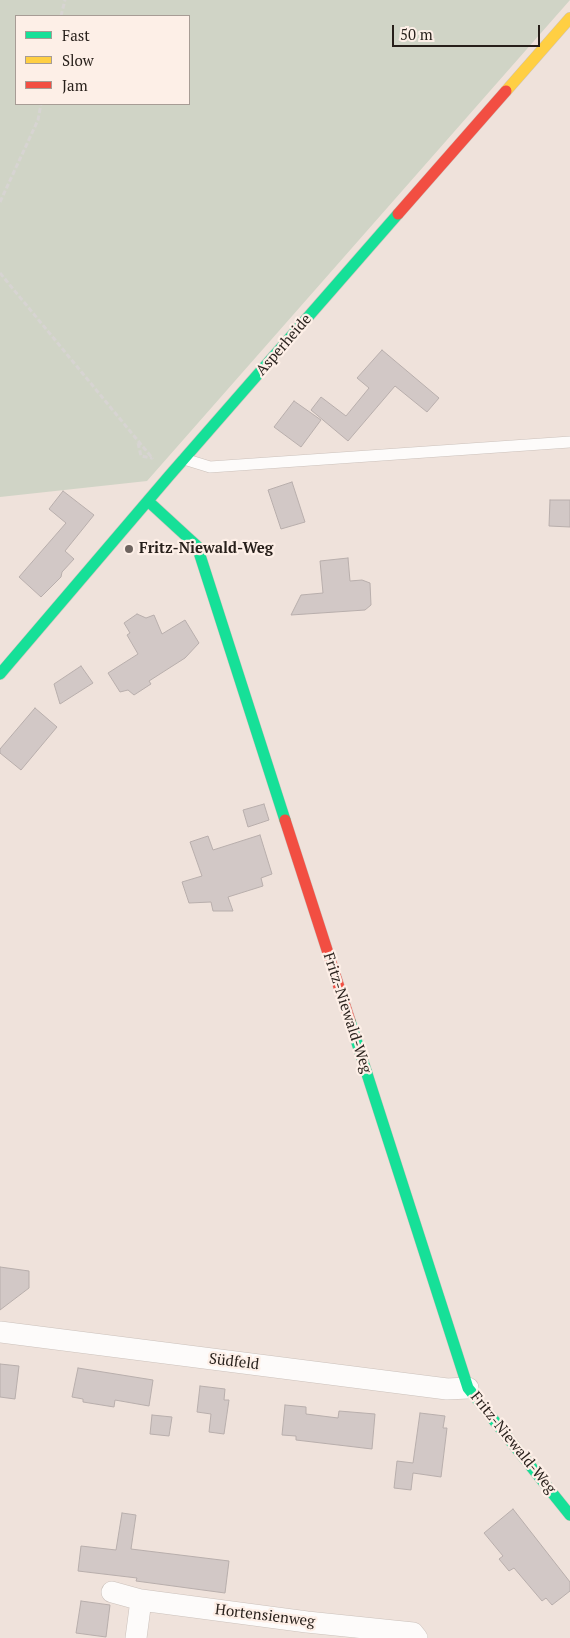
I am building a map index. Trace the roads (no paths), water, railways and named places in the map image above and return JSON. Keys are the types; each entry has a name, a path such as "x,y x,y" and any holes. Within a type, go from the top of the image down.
{"street":[{"name":"Asperheide","path":"0,674 169,476 570,18"},
{"name":"Fritz-Niewald-Weg","path":"148,501 197,546 468,1388 570,1515"},
{"name":"Südfeld","path":"0,1332 447,1388 468,1388"},
{"name":"Hortensienweg","path":"112,1592 141,1600 307,1630 413,1633 417,1638"},
{"path":"136,1638 141,1600"}],"lane":[{"path":"184,459 210,467 570,442"}],"place":[{"name":"Fritz-Niewald-Weg","path":"129,549"}]}
